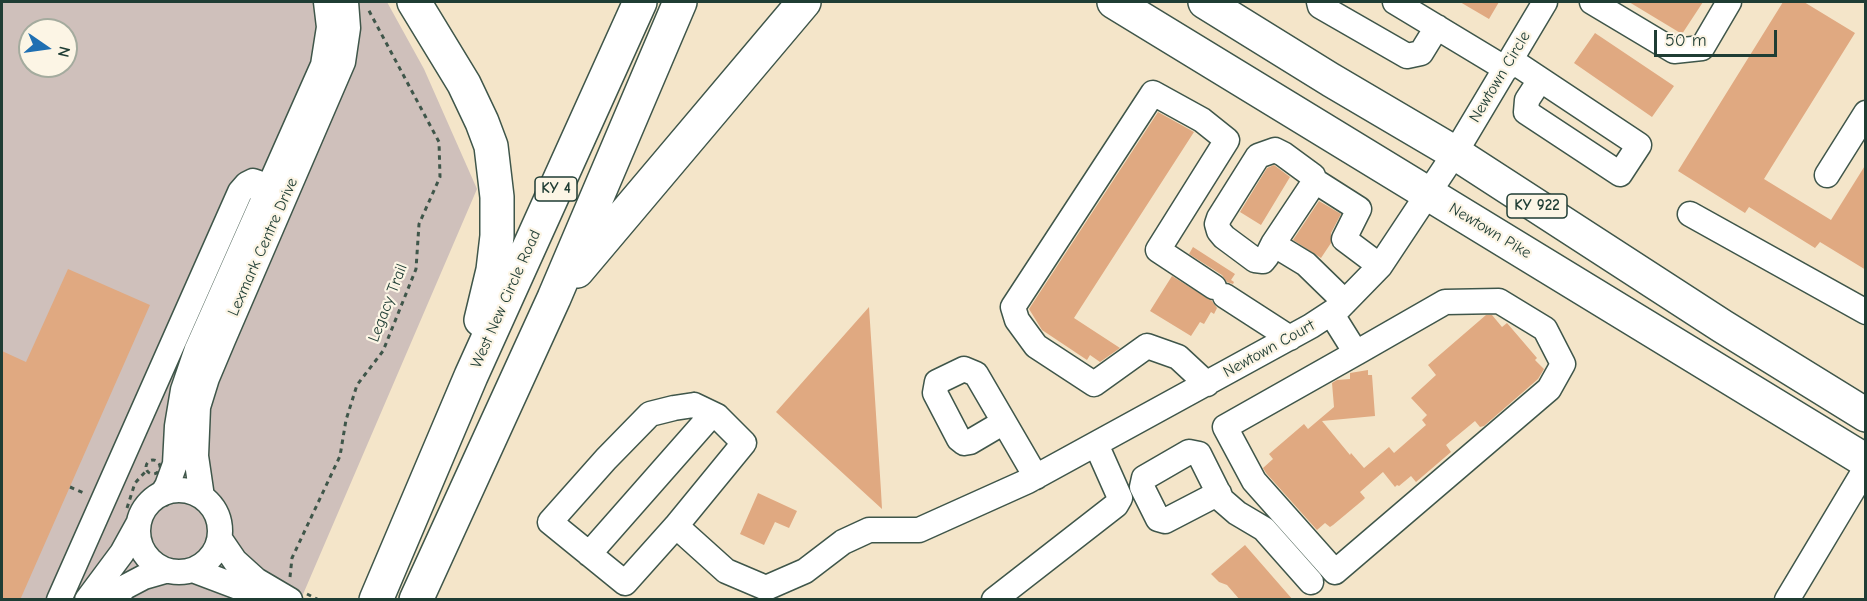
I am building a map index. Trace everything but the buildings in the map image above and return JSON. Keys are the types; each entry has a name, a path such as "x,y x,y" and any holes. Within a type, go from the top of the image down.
{"highway":[{"path":"414,2 464,84 491,146 497,197 497,236 493,270 482,312 471,376"},
{"name":"West New Circle Road","path":"376,600 471,376 640,2"},
{"name":"KY 4","path":"416,600 554,298 680,2"},
{"path":"554,298 804,2"},
{"name":"Newtown Pike","path":"1114,2 1866,460"},
{"name":"KY 922","path":"1205,2 1455,153 1722,326 1866,415"},
{"path":"1246,2 1253,10 1376,106"}],"street":[{"name":"Lexmark Centre Drive","path":"202,497 196,456 198,408 323,65 329,27 326,2"},
{"name":"Lexmark Centre Drive","path":"162,494 175,464 177,426 183,390 196,349 343,62 348,28 346,2"},
{"path":"1319,2 1320,6 1407,56 1421,52 1437,27"},
{"path":"1395,2 1437,27 1540,80"},
{"name":"Newtown Circle","path":"1455,153 1545,2"},
{"path":"1592,2 1674,51 1701,48 1729,2"},
{"path":"1207,384 1178,357 1147,346 1094,384 1036,346 1017,320 1012,307 1153,93 1202,120 1227,140 1158,250 1290,338"},
{"path":"1827,175 1866,113"},
{"path":"1315,181 1263,261 1255,260 1218,231 1217,225 1258,156 1275,150 1313,176 1315,181 1359,208 1344,239 1380,266"},
{"name":"Newtown Court","path":"676,526 726,571 766,588 806,571 843,542 869,530 918,530 1032,479 1290,338 1338,308 1380,266 1455,153"},
{"path":"59,600 240,192 253,181 278,189"},
{"path":"1690,214 1866,312"},
{"path":"1272,244 1306,264 1338,308 1356,353"},
{"path":"1499,301 1545,329 1563,364 1549,389 1335,572 1254,481 1225,427 1356,353 1445,302 1499,301"},
{"path":"694,405 717,416 744,443 676,526 625,583 550,522 650,414 694,405"},
{"path":"589,554 706,420 717,416"},
{"path":"1004,422 1032,479"},
{"path":"1096,444 1120,498"},
{"path":"1219,494 1165,521 1158,519 1142,487 1144,478 1189,452 1199,454 1219,494 1222,500 1237,513 1264,529 1311,582"},
{"path":"1787,600 1866,468"},
{"path":"994,600 1116,506 1120,498 1142,487"},
{"path":"87,600 122,553 146,506 162,494 182,490 202,497 217,515 220,539 215,552 206,563 193,570 174,573 155,565 141,547 138,524"},
{"path":"220,539 235,561 256,580 297,592"},
{"path":"193,570 271,600"},
{"path":"112,600 125,587 144,577 165,571"}],"path":[{"name":"Legacy Trail","path":"297,592 291,578 292,558 340,456 346,420 357,384 383,351 416,269 419,224 440,177 439,142 365,2"},
{"path":"119,508 126,511 135,483 147,470"},
{"path":"70,487 91,496"},
{"path":"297,592 319,600"}],"shaded area":[{"path":"2,2 387,2 424,69 477,189 301,599 2,599"}]}
